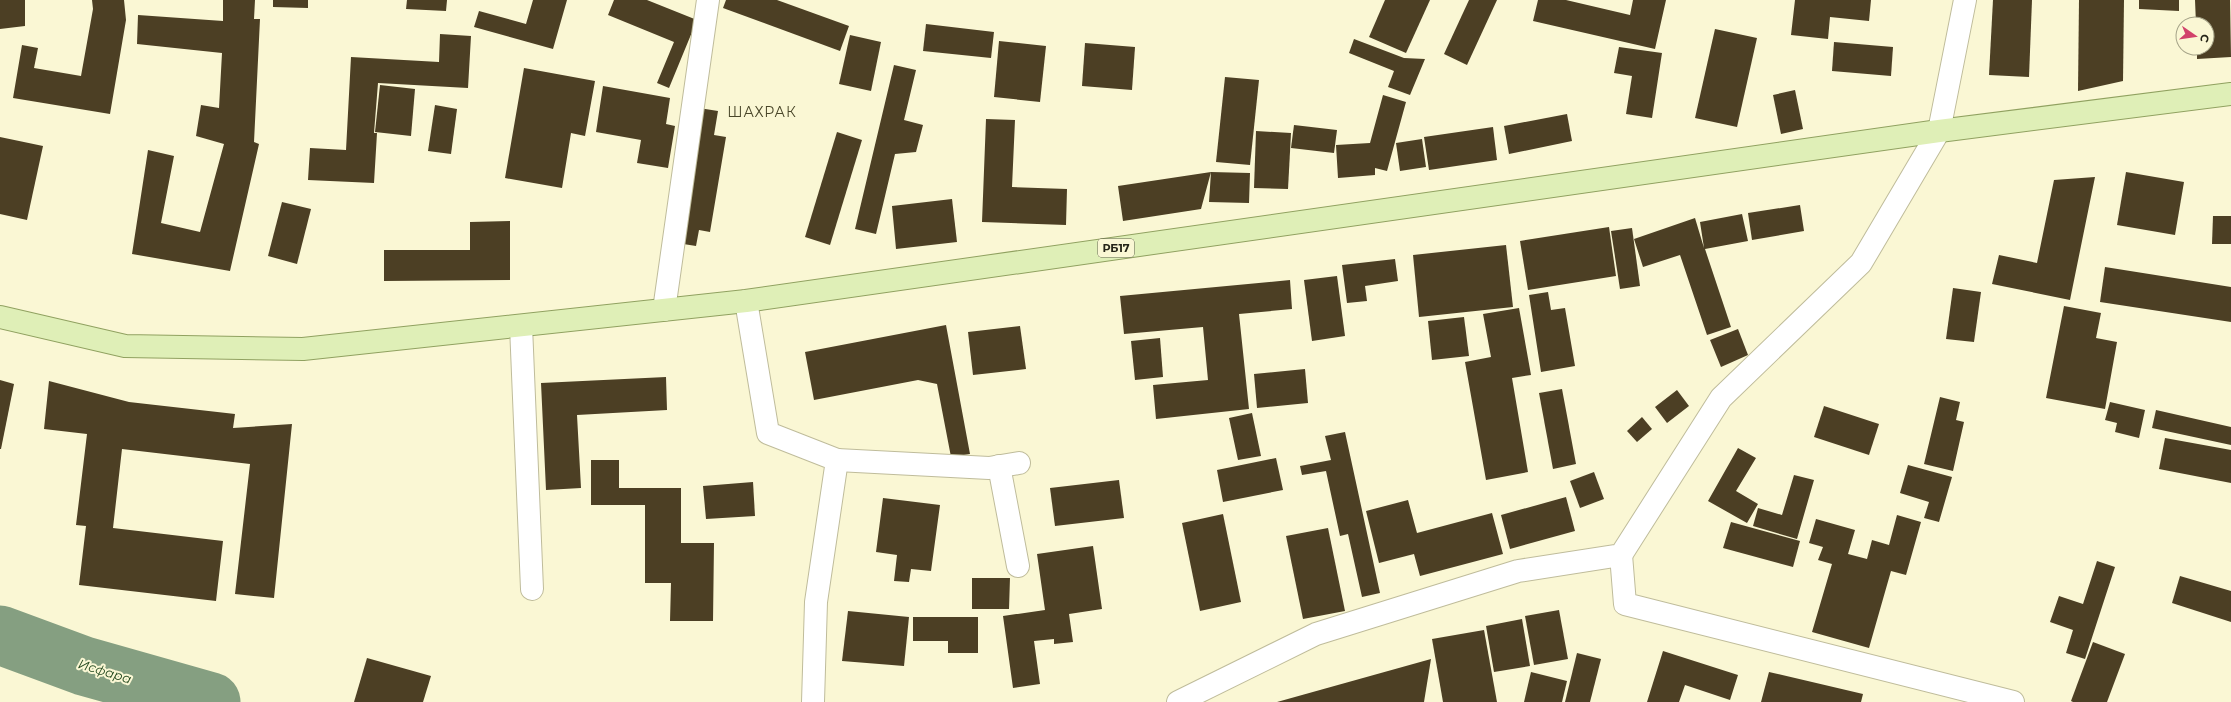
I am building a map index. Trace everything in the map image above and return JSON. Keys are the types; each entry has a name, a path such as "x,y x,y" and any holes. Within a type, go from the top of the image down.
{"main road":[{"name":"РБ17","path":"0,317 125,346 295,349 746,301 1938,132 2231,94"}],"street":[{"path":"664,310 708,0"},
{"path":"1965,0 1938,132 1862,263 1721,398 1621,555 1625,604 2014,702"},
{"path":"746,301 768,433 837,460 989,468 1009,465 1018,566"},
{"path":"521,326 532,589"},
{"path":"813,702 816,602 837,460"},
{"path":"1178,702 1316,634 1518,571 1621,555"}],"building":[{"path":"0,0 25,0 25,26 0,29"},
{"path":"92,0 124,0 126,20 110,114 13,98 22,45 38,48 34,68 81,76 93,9"},
{"path":"223,0 255,0 254,19 260,19 254,142 259,144 230,271 132,254 148,150 174,156 161,223 200,232 224,144 196,136 201,105 219,108 222,53 137,44 138,15 223,21"},
{"path":"273,0 308,0 308,8 273,7"},
{"path":"407,0 447,0 446,11 406,9"},
{"path":"533,0 567,0 553,49 474,27 479,11 526,24"},
{"path":"614,0 647,0 697,20 669,88 657,83 674,42 608,15"},
{"path":"726,0 777,0 849,26 840,51 723,8"},
{"path":"1385,0 1430,0 1406,53 1369,37"},
{"path":"1469,0 1497,0 1467,65 1444,54"},
{"path":"1538,0 1566,0 1630,15 1633,0 1666,0 1655,49 1533,21"},
{"path":"1795,0 1871,0 1869,21 1830,17 1828,39 1791,35"},
{"path":"1993,0 2032,0 2029,77 1989,75"},
{"path":"2079,0 2124,0 2123,81 2078,91"},
{"path":"2139,0 2179,0 2179,11 2139,9"},
{"path":"2195,0 2230,0 2231,57 2197,59 2197,56 2215,56 2215,16 2196,16"},
{"path":"926,24 994,32 991,58 923,51"},
{"path":"1715,29 1757,38 1737,127 1695,118"},
{"path":"440,34 471,36 468,88 378,83 374,133 377,133 374,183 308,180 310,148 346,150 351,57 439,62"},
{"path":"850,35 881,42 871,91 839,84"},
{"path":"1354,39 1404,58 1425,59 1410,95 1388,87 1394,71 1349,53"},
{"path":"999,41 1046,46 1040,102 994,97"},
{"path":"1834,42 1893,47 1891,76 1832,71"},
{"path":"1085,43 1135,47 1132,90 1082,86"},
{"path":"1619,47 1662,53 1652,118 1626,114 1632,76 1614,73"},
{"path":"894,65 916,70 904,120 923,125 916,152 895,154 876,234 855,229"},
{"path":"524,68 595,81 585,136 571,133 562,188 505,178"},
{"path":"1225,77 1259,80 1250,165 1216,162"},
{"path":"380,85 415,89 411,136 375,132"},
{"path":"603,86 670,98 666,124 675,126 668,168 637,163 641,140 596,132"},
{"path":"1795,90 1803,129 1781,134 1773,95"},
{"path":"1383,95 1406,102 1387,171 1375,168 1375,175 1338,178 1336,145 1370,143"},
{"path":"435,105 457,109 451,154 428,151"},
{"path":"699,108 718,111 714,135 726,137 710,232 699,230 696,246 677,243"},
{"path":"1567,114 1572,141 1509,154 1504,126"},
{"path":"986,119 1015,120 1012,187 1067,189 1066,225 982,222"},
{"path":"1294,125 1337,130 1334,153 1291,148"},
{"path":"1493,127 1497,160 1429,170 1424,137"},
{"path":"1256,131 1291,133 1288,189 1254,188"},
{"path":"837,132 862,140 830,245 805,237"},
{"path":"0,137 43,146 27,220 0,214"},
{"path":"1422,139 1426,167 1400,171 1396,143"},
{"path":"1211,172 1250,173 1249,203 1209,202"},
{"path":"1211,172 1201,209 1123,221 1118,186"},
{"path":"2126,172 2184,182 2175,235 2117,225"},
{"path":"2095,177 2070,300 1992,284 1999,255 2037,263 2054,180"},
{"path":"952,199 957,242 896,249 892,206"},
{"path":"282,202 311,209 297,264 268,256"},
{"path":"1800,205 1804,231 1752,240 1748,213"},
{"path":"1742,214 1748,241 1705,249 1731,327 1707,335 1680,255 1643,267 1634,239 1695,218 1704,248 1700,222"},
{"path":"2213,216 2231,216 2231,244 2212,244"},
{"path":"510,221 510,280 384,281 384,250 470,250 470,222"},
{"path":"1609,227 1616,276 1528,290 1520,241"},
{"path":"1632,228 1640,286 1620,289 1611,231"},
{"path":"1506,245 1513,307 1419,317 1413,255"},
{"path":"1395,259 1398,281 1365,286 1367,301 1347,303 1342,265"},
{"path":"2105,267 2231,287 2231,322 2100,302"},
{"path":"1337,276 1345,336 1312,341 1304,280"},
{"path":"1290,280 1292,309 1239,314 1249,409 1156,419 1153,385 1208,380 1203,327 1124,334 1120,296"},
{"path":"1953,288 1981,292 1974,342 1946,339"},
{"path":"1548,292 1551,310 1565,308 1575,366 1541,372 1529,295"},
{"path":"2064,306 2101,313 2096,338 2117,342 2105,409 2046,398"},
{"path":"1519,308 1531,375 1512,378 1528,472 1486,480 1465,362 1491,357 1483,314"},
{"path":"1464,317 1469,356 1432,360 1428,321"},
{"path":"946,325 970,454 951,457 937,384 918,380 814,400 805,352"},
{"path":"1020,326 1026,369 973,375 968,332"},
{"path":"1738,329 1748,355 1721,367 1710,340"},
{"path":"1160,338 1163,377 1135,380 1131,341"},
{"path":"1305,369 1308,403 1257,408 1254,374"},
{"path":"666,377 667,410 577,415 581,488 546,490 541,383"},
{"path":"0,380 14,384 1,449 0,449"},
{"path":"49,381 129,402 235,414 233,428 292,424 274,598 235,594 250,464 122,449 113,528 223,541 216,601 79,585 86,526 76,525 87,434 44,429"},
{"path":"1562,389 1576,464 1553,469 1539,393"},
{"path":"1677,390 1689,406 1667,423 1655,407"},
{"path":"1940,397 1960,402 1956,420 1964,422 1953,471 1924,464"},
{"path":"2110,402 2145,410 2139,438 2115,432 2117,423 2105,420"},
{"path":"1824,406 1879,424 1869,455 1814,437"},
{"path":"2156,410 2231,427 2231,445 2152,428"},
{"path":"1252,413 1261,456 1238,460 1229,418"},
{"path":"1642,417 1652,429 1637,442 1627,431"},
{"path":"1345,432 1380,593 1362,597 1348,534 1340,536 1326,471 1302,475 1300,466 1331,460 1325,436"},
{"path":"2165,438 2231,450 2231,483 2159,469"},
{"path":"1738,448 1756,458 1736,491 1758,504 1747,523 1708,501"},
{"path":"1276,458 1283,490 1223,502 1217,470"},
{"path":"591,460 619,460 619,488 681,488 681,543 714,543 713,621 670,621 671,583 645,583 645,505 591,505"},
{"path":"1908,465 1952,477 1939,522 1924,518 1929,502 1900,493"},
{"path":"1594,472 1604,499 1580,508 1570,481"},
{"path":"1794,475 1814,480 1797,539 1753,526 1758,508 1782,515"},
{"path":"1119,480 1124,518 1055,526 1050,488"},
{"path":"753,482 755,516 706,519 703,486"},
{"path":"1566,497 1575,531 1510,549 1501,515"},
{"path":"883,498 940,505 931,571 911,569 909,582 894,581 897,555 876,552"},
{"path":"1408,500 1417,533 1492,513 1503,554 1420,576 1414,554 1379,563 1366,511"},
{"path":"1223,514 1241,602 1200,611 1182,523"},
{"path":"1897,515 1921,522 1906,575 1891,571 1869,648 1812,632 1832,564 1818,560 1823,547 1809,543 1816,519 1855,530 1848,554 1867,559 1872,540 1889,545"},
{"path":"1731,522 1800,541 1793,567 1723,548"},
{"path":"1328,528 1345,611 1303,619 1286,536"},
{"path":"1093,546 1102,609 1069,614 1073,642 1054,644 1054,639 1034,641 1040,684 1013,688 1003,616 1045,610 1037,554"},
{"path":"2097,561 2115,567 2085,659 2066,653 2073,630 2050,622 2059,596 2083,604"},
{"path":"2180,576 2231,591 2231,622 2172,603"},
{"path":"972,578 1010,578 1009,609 972,609"},
{"path":"1559,610 1568,659 1534,665 1525,616"},
{"path":"848,611 909,617 904,666 842,661"},
{"path":"913,617 978,617 978,653 948,653 948,641 913,641"},
{"path":"1522,619 1530,666 1494,672 1486,626"},
{"path":"1484,630 1497,702 1443,702 1432,639"},
{"path":"2093,642 2125,654 2107,702 2073,702 2071,701"},
{"path":"1663,651 1738,675 1730,700 1685,685 1679,702 1647,702"},
{"path":"1577,653 1601,659 1590,702 1565,702"},
{"path":"367,658 431,676 423,702 354,702"},
{"path":"1431,659 1424,702 1277,702"},
{"path":"1531,672 1567,681 1562,702 1524,702"},
{"path":"1769,672 1863,694 1861,702 1761,702"}],"waterway":[{"name":"Исфара","path":"0,635 84,666 211,702"}],"district":[{"name":"ШАХРАК","path":"762,112"}]}
